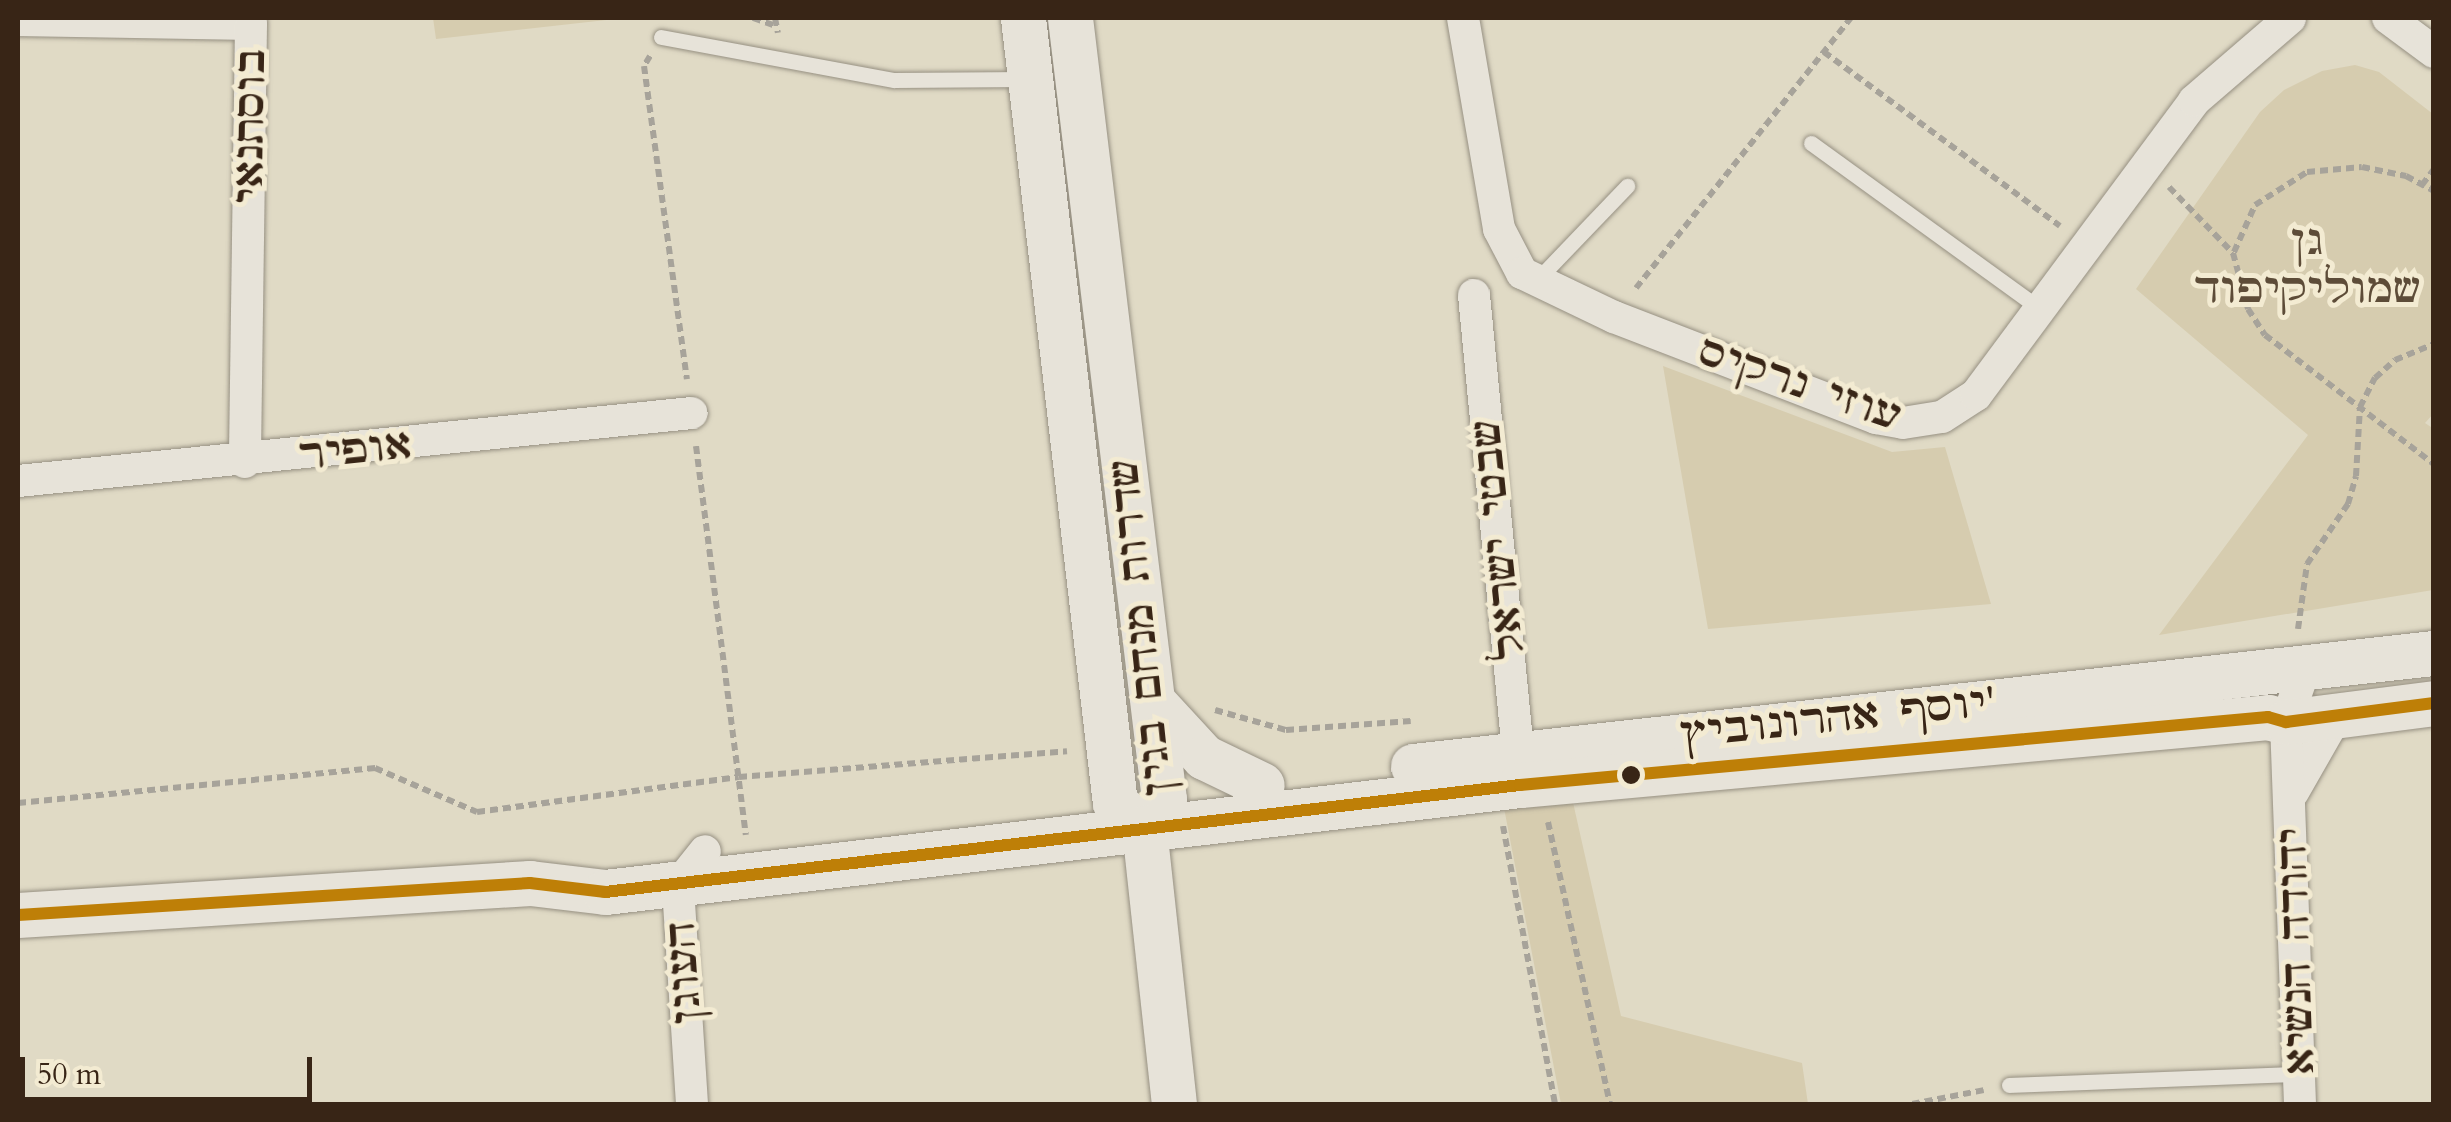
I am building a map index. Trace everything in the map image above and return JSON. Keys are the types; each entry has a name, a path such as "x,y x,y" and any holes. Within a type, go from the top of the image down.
{"street":[{"name":"שדרות מנחם בגין","path":"1023,18 1108,748 1141,810"},
{"name":"שדרות מנחם בגין","path":"1070,18 1156,705 1141,810"},
{"path":"1463,18 1500,228 1512,260 1534,283"},
{"name":"עוזי נרקיס","path":"1534,283 1876,418 1903,423 1942,417 1965,405 2208,85 2290,18"},
{"path":"2388,18 2434,52"},
{"name":"בוסתנאי","path":"18,20 251,24 245,462"},
{"name":"שבטי ישראל","path":"1474,296 1519,778"},
{"name":"אופיר","path":"18,481 245,462 692,413"},
{"name":"יוסף אהרונוביץ'","path":"1141,810 1262,785 1519,778 2434,653"},
{"name":"יהודה הנשיא","path":"2300,1089 2286,722 2306,668"},
{"name":"יוסף אהרונוביץ'","path":"18,915 530,883 605,892 691,868 1141,810 2268,717 2286,722 2434,703"},
{"path":"1156,705 1204,756 1262,785"},
{"name":"יהודה הנשיא","path":"2291,796 2338,713"},
{"path":"1141,810 1174,1104"},
{"name":"העוגן","path":"691,868 692,1104"}],"lane":[{"path":"660,37 894,80 1030,79"},
{"path":"1811,144 2040,309"},
{"path":"1534,283 1626,186"},
{"path":"2009,1085 2300,1089"}],"path":[{"path":"753,18 777,27"},
{"path":"1614,316 1851,18"},
{"path":"1824,52 2087,246"},
{"path":"2145,167 2201,214 2234,253 2248,308 2265,335 2434,464"},
{"path":"2234,253 2254,205 2307,172 2362,167 2434,191"},
{"path":"2422,185 2434,170"},
{"path":"2306,668 2296,615 2300,590 2307,564 2348,504 2360,408 2375,378 2395,360 2434,344"},
{"path":"18,802 375,768 477,812 739,777 1108,748"},
{"path":"1519,778 1556,1104"},
{"path":"1519,778 1610,1104"},
{"path":"1912,1104 2009,1085"}],"green space":[{"path":"433,18 624,18 436,39"},
{"name":"גן שמוליקיפוד","path":"2355,65 2379,72 2433,114 2434,413 2425,423 2434,429 2433,590 2159,635 2308,435 2136,289 2260,112 2284,90 2322,71"},
{"path":"1663,366 1892,452 1945,447 1991,604 1708,629"},
{"path":"1572,798 1621,1016 1802,1063 1808,1104 1561,1104 1504,808"}],"transit line":[{"path":"18,915 530,883 605,892 1520,785 2268,717 2286,722 2434,703"}]}
